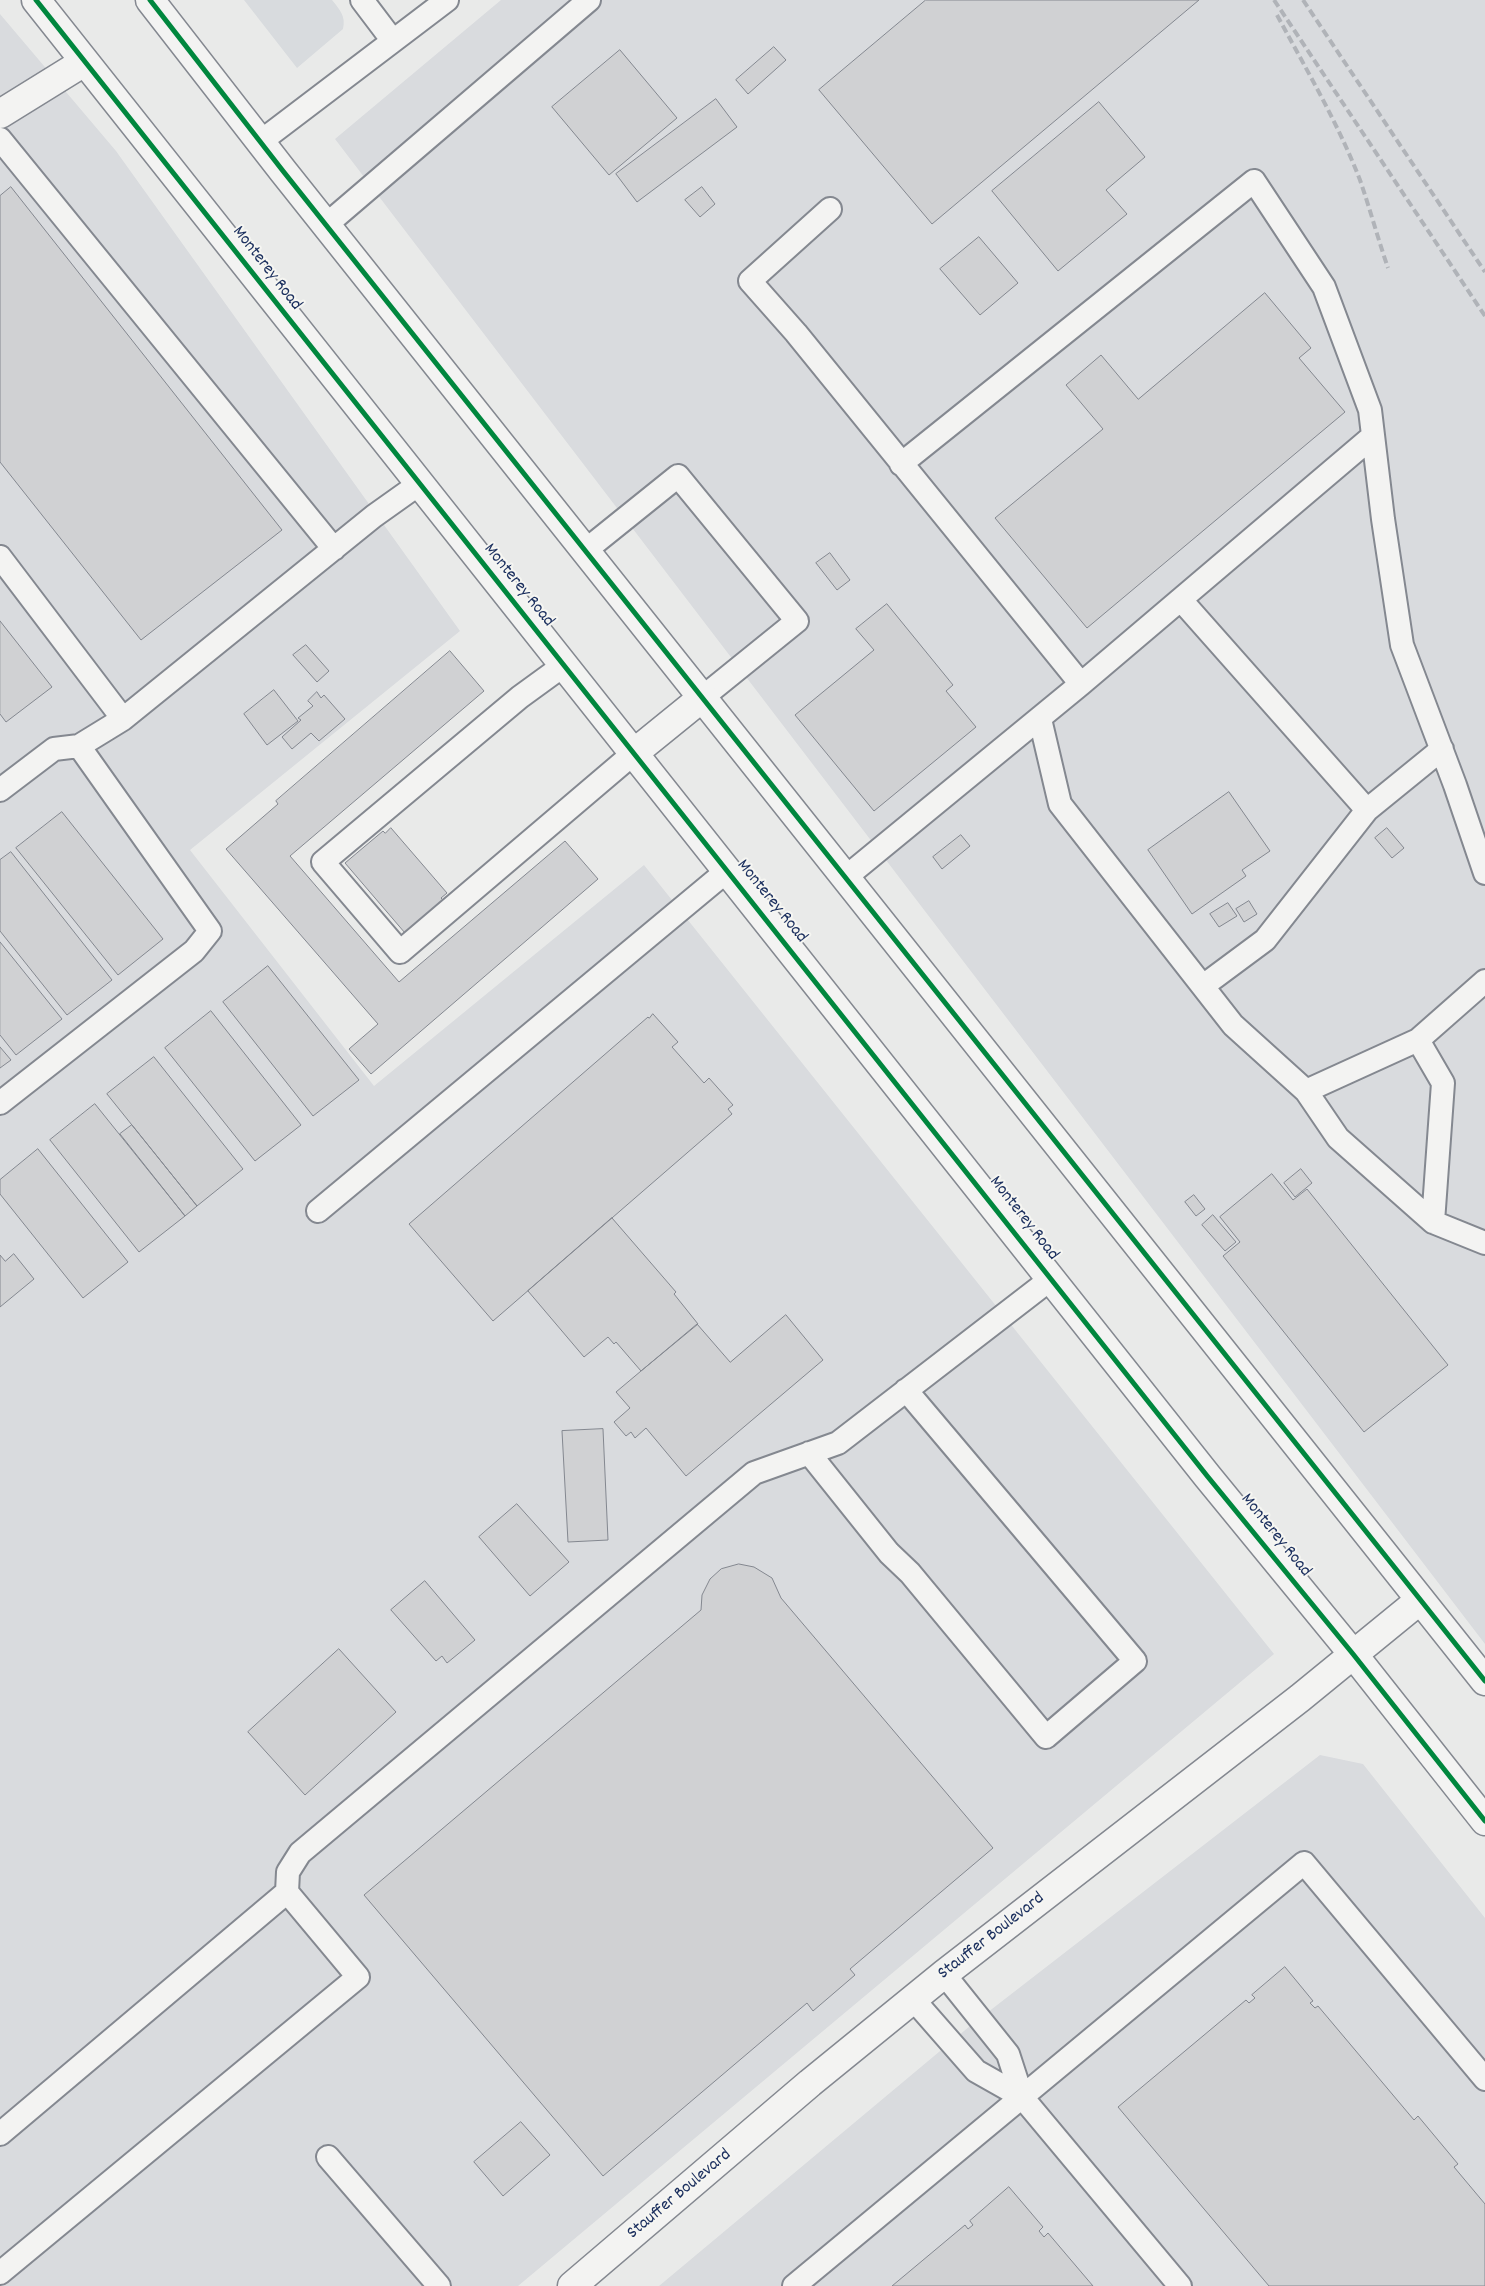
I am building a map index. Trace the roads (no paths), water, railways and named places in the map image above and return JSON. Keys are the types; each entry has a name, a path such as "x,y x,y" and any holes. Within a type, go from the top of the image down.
{"main road":[{"name":"Monterey Road","path":"36,0 1208,1477 1353,1654 1485,1821"},
{"path":"150,0 260,142 1485,1680"},
{"path":"0,114 84,62"},
{"path":"634,754 703,697"},
{"name":"Stauffer Boulevard","path":"572,2286 810,2083 944,1974 1300,1698 1420,1600"}],"lane":[{"path":"362,0 393,42"},
{"path":"260,142 447,0"},
{"path":"326,225 589,0"},
{"path":"0,139 334,549"},
{"path":"901,464 1254,181 1324,288 1370,410 1383,519 1402,645 1442,749 1485,873"},
{"path":"830,209 750,281 796,333 1082,684"},
{"path":"846,877 1082,684 1373,436"},
{"path":"586,550 678,476 797,621 703,697"},
{"path":"0,790 54,749 78,746 123,718 374,516 419,484"},
{"path":"0,557 123,718"},
{"path":"1182,600 1367,810"},
{"path":"564,665 520,697 323,862 400,952 634,754"},
{"path":"1040,718 1060,804 1233,1025 1306,1091 1338,1138 1433,1222 1485,1243"},
{"path":"0,1103 194,950 210,932 78,746"},
{"path":"1203,986 1265,940 1367,810 1442,749"},
{"path":"318,1210 728,870"},
{"path":"1306,1091 1418,1040 1485,981"},
{"path":"1418,1040 1443,1083 1433,1222"},
{"path":"0,2273 358,1977 287,1892 288,1872 300,1853 754,1473 838,1443 1052,1278"},
{"path":"809,1453 890,1553 910,1573 1046,1737 1135,1661 906,1390"},
{"path":"794,2286 1304,1863 1485,2079"},
{"path":"0,2134 287,1892"},
{"path":"944,1974 1008,2054 1022,2097"},
{"path":"913,2000 976,2071 1022,2097 1180,2286"},
{"path":"328,2157 439,2286"}],"railway":[{"path":"1274,0 1485,316"},
{"path":"1303,0 1485,272"},
{"path":"1277,15 1342,138 1360,180 1388,268"}]}
